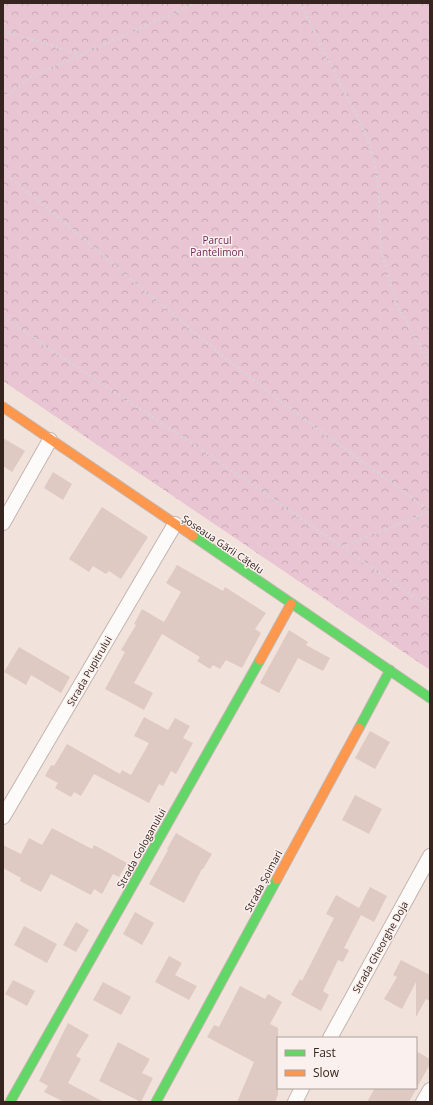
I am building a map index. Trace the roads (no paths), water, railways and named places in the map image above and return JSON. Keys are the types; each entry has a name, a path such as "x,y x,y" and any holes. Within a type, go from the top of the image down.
{"street":[{"name":"Șoseaua Gării Cățelu","path":"3,407 430,698"},
{"path":"3,523 50,440"},
{"name":"Strada Pupitrului","path":"3,817 175,524"},
{"name":"Strada Gologanului","path":"10,1102 291,604"},
{"name":"Strada Șoimari","path":"156,1102 390,670"},
{"name":"Strada Gheorghe Doja","path":"331,1037 430,856"},
{"path":"295,1102 302,1089"},
{"path":"423,1102 430,1090"}],"park label":[{"name":"Parcul Pantelimon","path":"217,246"}]}
